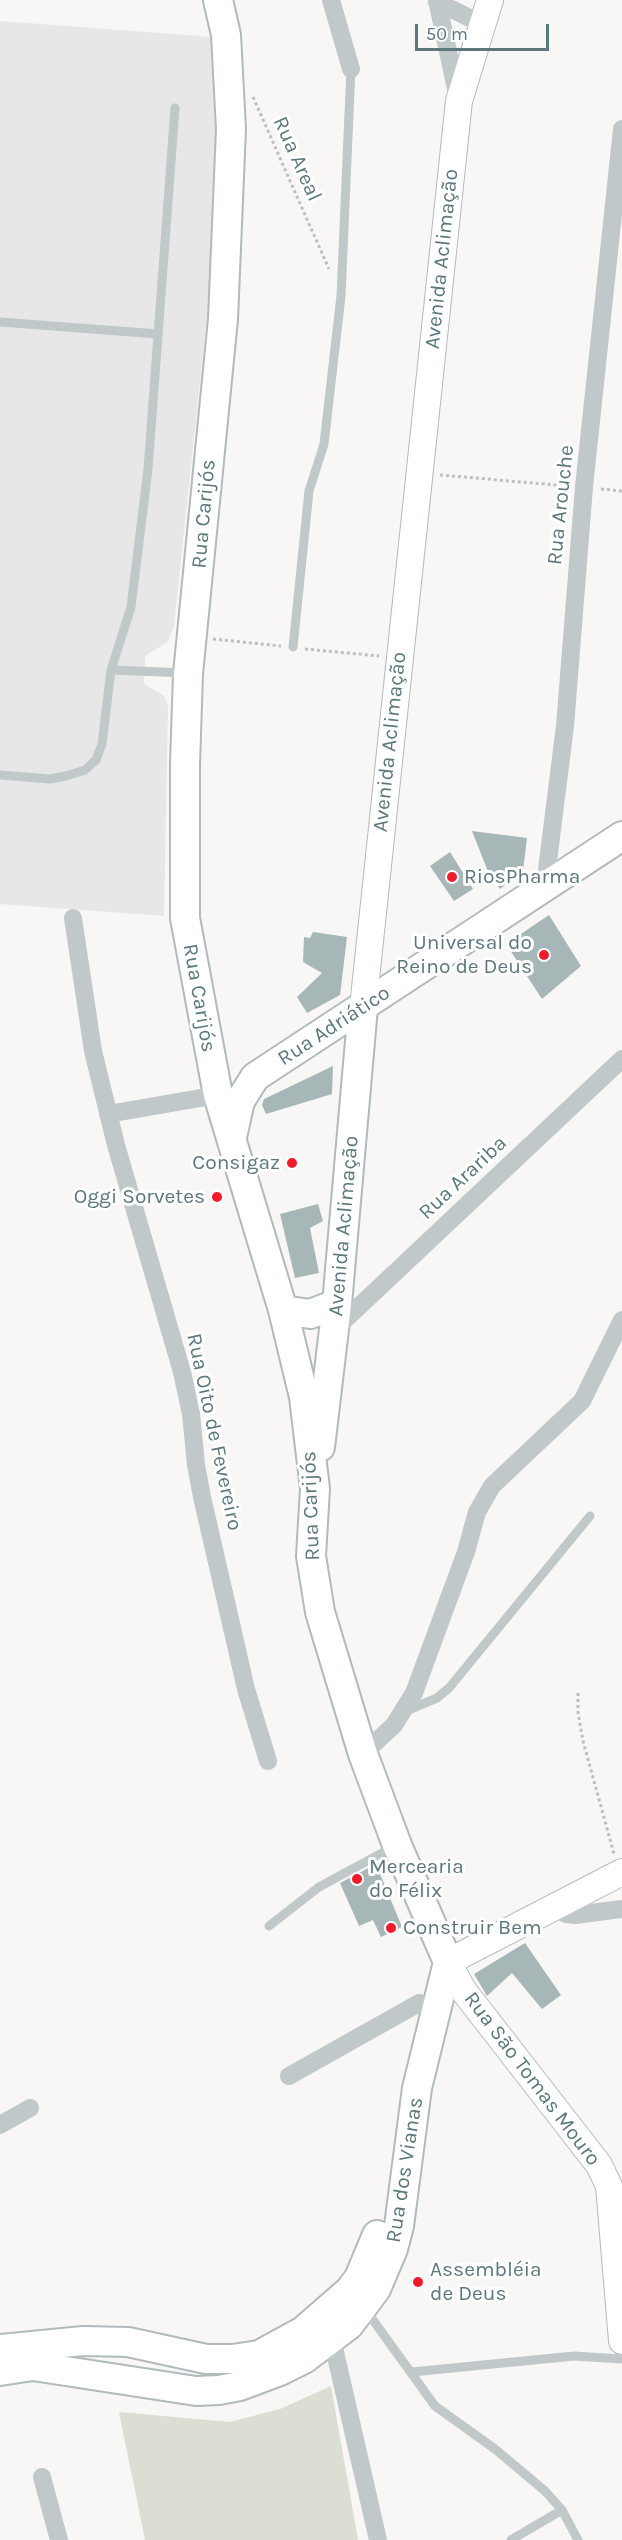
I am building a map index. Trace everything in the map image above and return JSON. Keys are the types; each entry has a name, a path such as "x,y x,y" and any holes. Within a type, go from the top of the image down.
{"main road":[{"name":"Rua Carijós","path":"218,0 225,34 231,129 222,319 189,674 185,800 186,918 206,1041 218,1095 283,1310 304,1397 315,1489 312,1556 315,1586 363,1754 397,1845 444,1951"},
{"name":"Rua Adriático","path":"231,1140 240,1101 255,1077 622,836"},
{"name":"Avenida Aclimação","path":"315,1489 336,1317 363,1007"},
{"name":"Rua Adriático","path":"206,1041 229,1069 255,1077"},
{"path":"283,1310 336,1317"},
{"name":"Rua dos Vianas","path":"0,2349 83,2341 128,2342 206,2359 232,2359 259,2355 357,2299 365,2265 381,2222 399,2084 419,2003 444,1951"},
{"name":"Rua dos Vianas","path":"0,2371 33,2366 196,2391 219,2390 240,2386 280,2371 304,2359 332,2339 357,2299 384,2271 399,2226 417,2088 444,1951"}],"street":[{"path":"331,0 351,69"},
{"name":"Avenida Aclimação","path":"363,1007 459,101 490,0"},
{"path":"437,1 482,24"},
{"path":"437,1 459,101"},
{"name":"Rua Arouche","path":"545,885 565,726 584,487 622,129"},
{"name":"Rua Oito de Fevereiro","path":"73,918 93,1051 108,1114 182,1372 192,1414 196,1465 202,1497 246,1689 268,1761"},
{"name":"Rua Arariba","path":"336,1317 622,1059"},
{"path":"108,1114 218,1095"},
{"path":"363,1754 404,1712 418,1682 466,1552 477,1512 492,1486 582,1401 622,1320"},
{"path":"444,1951 555,1905 621,1872"},
{"path":"555,1905 567,1914 575,1915 622,1909"},
{"name":"Rua São Tomas Mouro","path":"444,1951 463,1990 599,2165 609,2186 622,2341"},
{"path":"289,2076 419,2003"},
{"path":"0,2125 30,2108"},
{"path":"332,2339 378,2540"},
{"path":"42,2477 59,2540"}],"lane":[{"path":"293,648 309,491 324,444 341,296 351,69"},
{"path":"0,775 50,779 85,770 96,760 102,744 111,670 130,607 148,469 176,108"},
{"path":"0,322 158,334"},
{"path":"111,670 189,674"},
{"path":"404,1712 437,1698 449,1688 590,1516"},
{"path":"269,1926 319,1887 397,1845"},
{"path":"357,2299 435,2406 495,2448 545,2491 562,2510 578,2540"},
{"path":"412,2372 574,2356 622,2360"},
{"path":"511,2540 562,2510"}],"path":[{"name":"Rua Areal","path":"249,89 341,296"},
{"path":"420,473 622,491"},
{"path":"578,1693 578,1712 583,1741 621,1872"}],"shaded area":[{"path":"0,21 213,37 218,121 212,268 174,626 168,642 145,656 144,684 164,696 168,705 164,916 0,904"},
{"path":"331,2386 358,2540 145,2540 119,2412 230,2422 280,2409"}],"building":[{"path":"472,831 527,838 523,871 500,889 489,874"},
{"name":"RiosPharma","path":"450,852 473,889 454,901 430,866"},
{"name":"Universal do Reino de Deus","path":"549,915 581,966 542,999 506,944"},
{"path":"313,932 347,937 340,995 307,1013 297,997 322,973 303,962 304,937 310,938"},
{"path":"333,1066 332,1094 266,1114 262,1105 264,1099"},
{"path":"318,1204 323,1221 310,1228 319,1273 295,1278 280,1214"},
{"path":"376,1864 402,1927 381,1937 373,1920 359,1926 340,1883"},
{"path":"525,1943 561,1995 542,2009 512,1973 487,1996 474,1974"}],"place":[{"name":"RiosPharma","path":"452,877"},
{"name":"Universal do Reino de Deus","path":"544,955"},
{"name":"Consigaz","path":"292,1163"},
{"name":"Oggi Sorvetes","path":"217,1197"},
{"name":"Mercearia do Félix","path":"357,1879"},
{"name":"Construir Bem","path":"391,1928"},
{"name":"Assembléia de Deus","path":"418,2282"}]}
